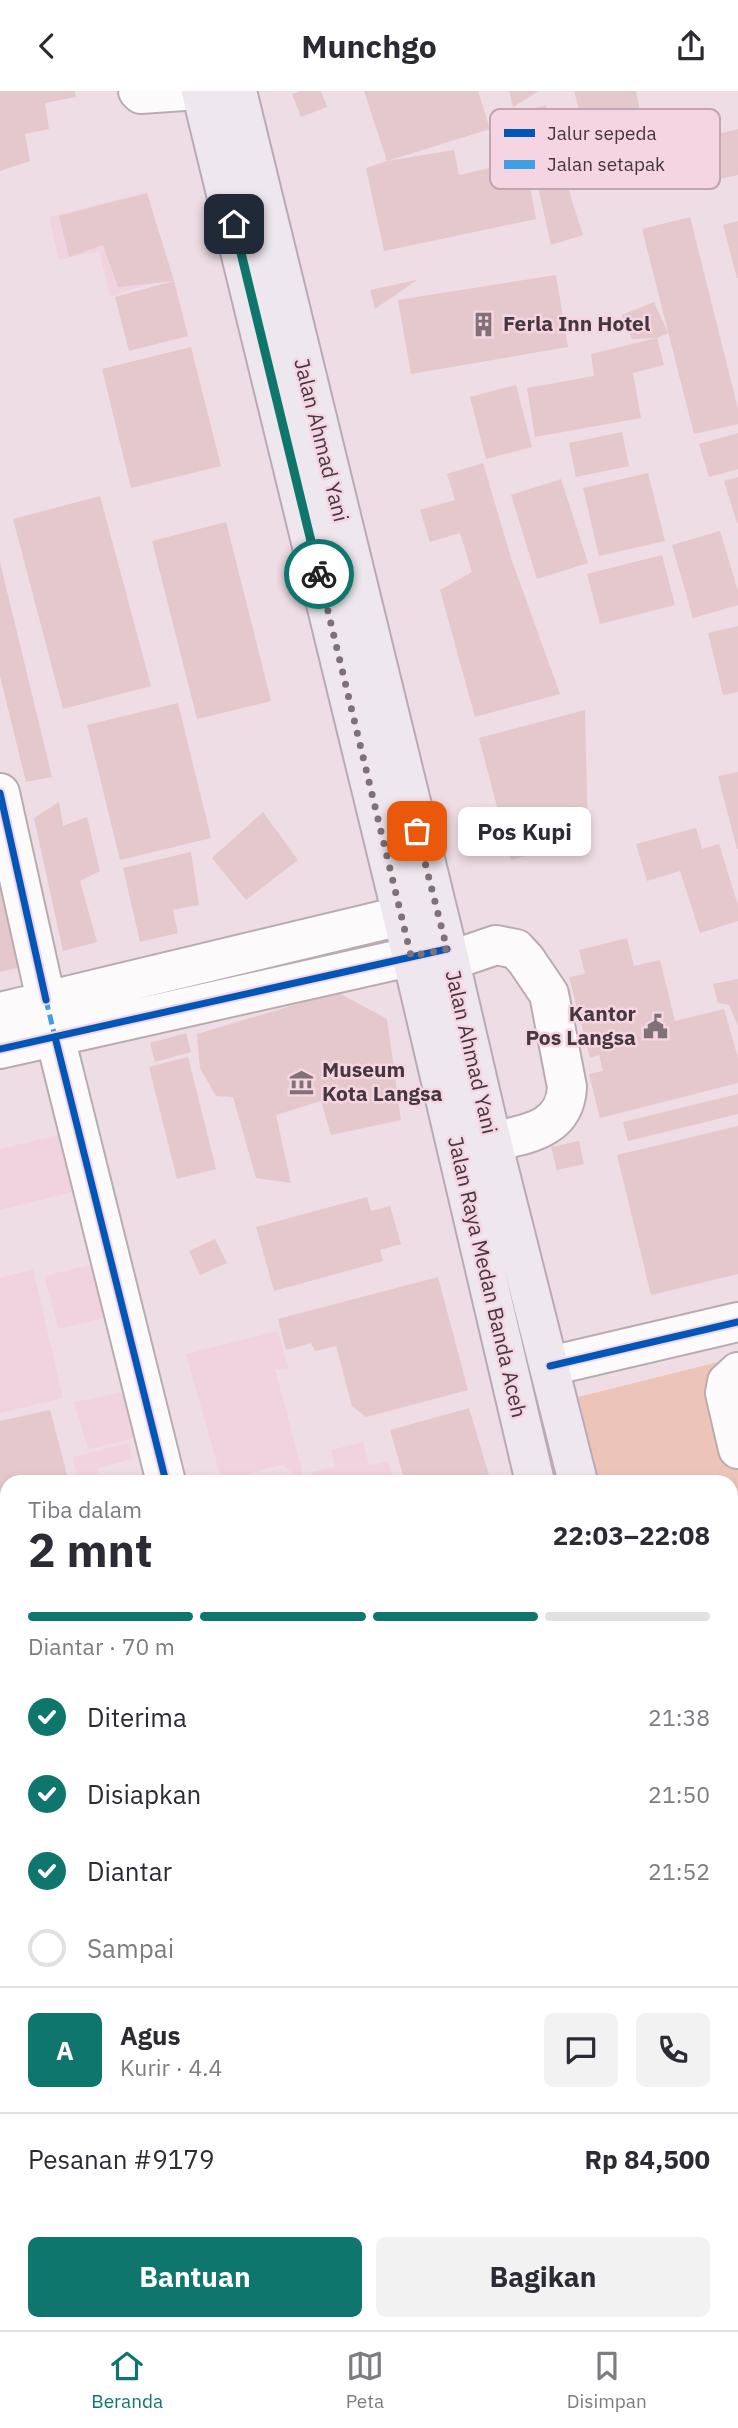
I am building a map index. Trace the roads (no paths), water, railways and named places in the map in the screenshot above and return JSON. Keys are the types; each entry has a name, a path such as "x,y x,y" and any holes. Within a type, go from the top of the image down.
{"main road":[{"path":"201,91 419,911"},
{"name":"Jalan Ahmad Yani","path":"237,91 419,911 436,955 492,1142 576,1475"},
{"name":"Jalan Raya Medan Banda Aceh","path":"436,955 534,1475"}],"street":[{"path":"138,91 141,94 184,91"},
{"path":"0,793 46,1000"},
{"path":"0,1012 419,911"},
{"path":"0,1049 436,955 482,952 496,945 516,949 533,968 549,994 567,1087 566,1100 559,1114 547,1125 492,1142"},
{"path":"55,1037 164,1475"},
{"path":"550,1366 738,1322"},
{"path":"738,1372 727,1382 725,1393 738,1449"}],"place":[{"name":"Ferla Inn Hotel","path":"483,324"},
{"name":"Pos Kupi","path":"417,831"},
{"name":"Kantor Pos Langsa","path":"656,1026"},
{"name":"Museum Kota Langsa","path":"302,1082"}]}
